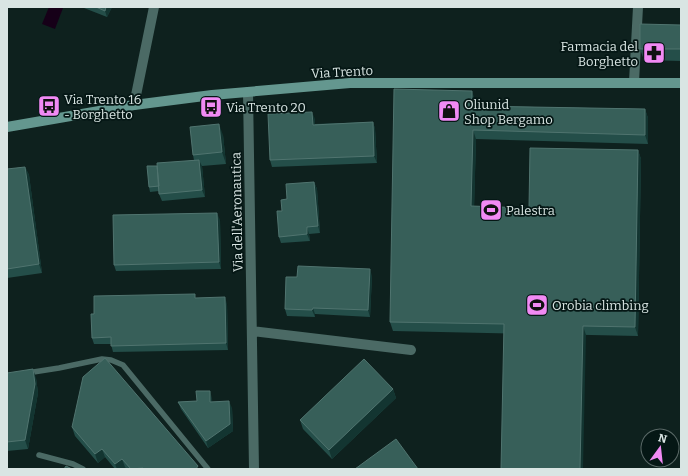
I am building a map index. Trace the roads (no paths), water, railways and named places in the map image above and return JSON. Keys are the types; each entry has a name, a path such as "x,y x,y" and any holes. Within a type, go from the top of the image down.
{"street":[{"path":"134,105 154,7"},
{"path":"634,82 638,7"},
{"name":"Via Trento","path":"7,127 134,105 248,92 350,83 681,83"},
{"name":"Via dell'Aeronautica","path":"248,92 254,469"},
{"path":"252,331 411,350"}],"lane":[{"path":"22,374 102,359 111,360 123,365 208,469"},
{"path":"39,455 73,464 83,469"}],"place":[{"name":"Farmacia del Borghetto","path":"654,53"},
{"name":"Via Trento 16 - Borghetto","path":"49,106"},
{"name":"Via Trento 20","path":"211,107"},
{"name":"Oliunid Shop Bergamo","path":"449,111"},
{"name":"Palestra","path":"491,210"},
{"name":"Orobia climbing","path":"537,305"}]}
